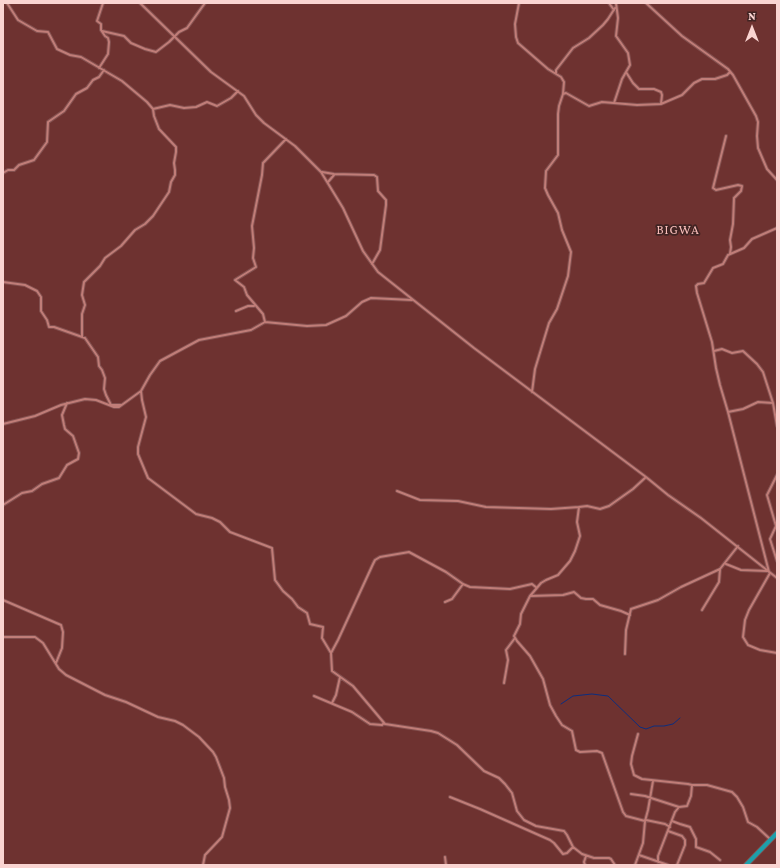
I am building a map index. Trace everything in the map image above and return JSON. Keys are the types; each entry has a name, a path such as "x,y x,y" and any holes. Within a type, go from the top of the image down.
{"highway":[{"path":"746,865 777,832"}],"street":[{"path":"7,3 18,20 36,31 49,32 57,49 70,55 81,57 90,64 104,70 122,81 147,102 153,109 159,129 176,147 174,164 175,175 171,182 169,192 153,216 145,224 135,230 121,246 105,258 100,266 84,282 82,295 85,305 82,314 82,337"},
{"path":"100,68 108,54 109,42 108,38 102,31 101,24 97,20 103,3"},
{"path":"140,3 214,75 244,96 259,119 304,154 321,172 348,217 361,247 378,272 532,392 738,546 777,578"},
{"path":"102,31 124,36 131,43 154,52 166,44 178,32 187,28 205,3"},
{"path":"519,3 515,29 518,43 548,69 562,78 564,82 563,94 558,114 558,156 546,172 545,188 560,216 562,228 571,252 565,285 557,309 549,323 535,369 532,392"},
{"path":"609,3 618,18 616,36 628,53 629,67 614,103"},
{"path":"646,3 682,36 730,71 756,116 758,122 758,148 767,169 777,180"},
{"path":"556,73 556,70 573,48 589,38 601,27 608,19 616,5"},
{"path":"616,5 616,13"},
{"path":"3,173 10,169 14,170 19,165 34,160 47,142 48,122 66,109 76,94 87,88 104,70"},
{"path":"563,94 566,93 588,106 593,106 602,102 637,105 661,104 682,95 702,79 718,79 729,75 730,71"},
{"path":"626,72 639,89 648,88 660,91 662,95 661,104"},
{"path":"153,109 170,105 184,108 207,102 218,106 238,91"},
{"path":"726,136 713,186 716,190 738,185 742,186 741,191 734,198 730,254"},
{"path":"265,322 261,312 246,294 244,288 235,280 256,267 253,258 254,248 252,226 262,175 262,163 286,139"},
{"path":"321,172 334,174 374,175 377,177 378,193 386,200 386,205 380,250 372,264"},
{"path":"328,182 334,174"},
{"path":"777,228 754,237 744,248 730,254 723,264 713,268 704,283 696,286 714,351 716,368 769,572 750,606 745,620 743,637 748,645 760,650 777,653"},
{"path":"3,282 25,285 37,291 41,297 41,311 47,320 49,327 85,338 98,357 99,366 105,378 104,391 110,403 112,405 122,406"},
{"path":"3,424 35,416 68,403 89,399 102,402 114,408 122,406 141,391 156,365 170,355 199,340 251,330 265,322 307,326 326,325 346,316 362,302 371,298 413,300"},
{"path":"236,311 248,306 255,306"},
{"path":"714,351 722,350 730,353 741,351 746,352 764,372 773,403 777,426"},
{"path":"141,391 146,417 138,447 138,454 147,477 196,514 212,518 220,522 230,532 272,548 275,580 298,607 307,613 310,624 323,627 322,640 331,653"},
{"path":"728,412 758,402 773,403"},
{"path":"3,504 22,493 32,491 42,484 59,478 67,465 78,459 79,453 73,436 65,429 62,415 68,403"},
{"path":"777,475 767,494 776,526 770,539 777,561"},
{"path":"397,491 420,500 458,501 486,507 551,509 587,506 600,509 609,506 633,489 646,477"},
{"path":"504,683 508,660 506,650 515,638 515,634 521,622 521,614 530,596 546,580 558,576 570,561 575,551 580,536 577,522 579,507"},
{"path":"625,654 626,630 632,608 658,600 681,587 720,569 726,564 738,546"},
{"path":"384,723 353,686 331,669 331,653 377,558 409,552 446,572 463,584 476,588 510,590 532,584 538,588"},
{"path":"726,564 741,570 769,572"},
{"path":"702,610 719,582 720,569"},
{"path":"445,602 452,600 463,584"},
{"path":"530,596 563,595 574,592 582,598 593,599 600,604 630,615"},
{"path":"3,600 61,625 63,632 62,648 56,665"},
{"path":"3,637 35,637 43,643 56,665 66,675 86,686 158,717 175,721 183,725 199,737 213,752 224,778 225,787 230,800 230,808 222,836 204,855 204,865"},
{"path":"515,638 530,656 543,679 550,705 556,716 562,724 572,731 576,750 580,752 597,751 602,753 623,812 626,816 666,824 670,827"},
{"path":"332,703 336,694 340,676"},
{"path":"314,696 332,703 370,724 382,725 384,723 430,731 438,734 457,745 484,771 498,778 505,784 512,793 515,808 522,819 532,824 564,831 573,847 586,856 609,858 615,865"},
{"path":"638,734 633,747 632,770 634,775 638,778 688,784 692,786 707,785 732,792 743,807 748,822 757,827 770,839"},
{"path":"635,865 643,843 653,780"},
{"path":"631,794 680,807 687,806 692,786"},
{"path":"450,797 550,840 563,854 567,853 573,847"},
{"path":"658,862 658,856 675,812 680,807"},
{"path":"672,820 690,827 696,839 696,847 710,852 720,860"},
{"path":"668,831 682,836 685,840 685,845 677,865"},
{"path":"639,855 668,865"},
{"path":"585,865 584,862 586,856"},
{"path":"445,857 446,865"}],"waterway":[{"path":"561,704 573,696 592,694 608,696 640,727 646,729 654,726 673,724 680,718"}],"district":[{"name":"BIGWA","path":"678,230"}]}
